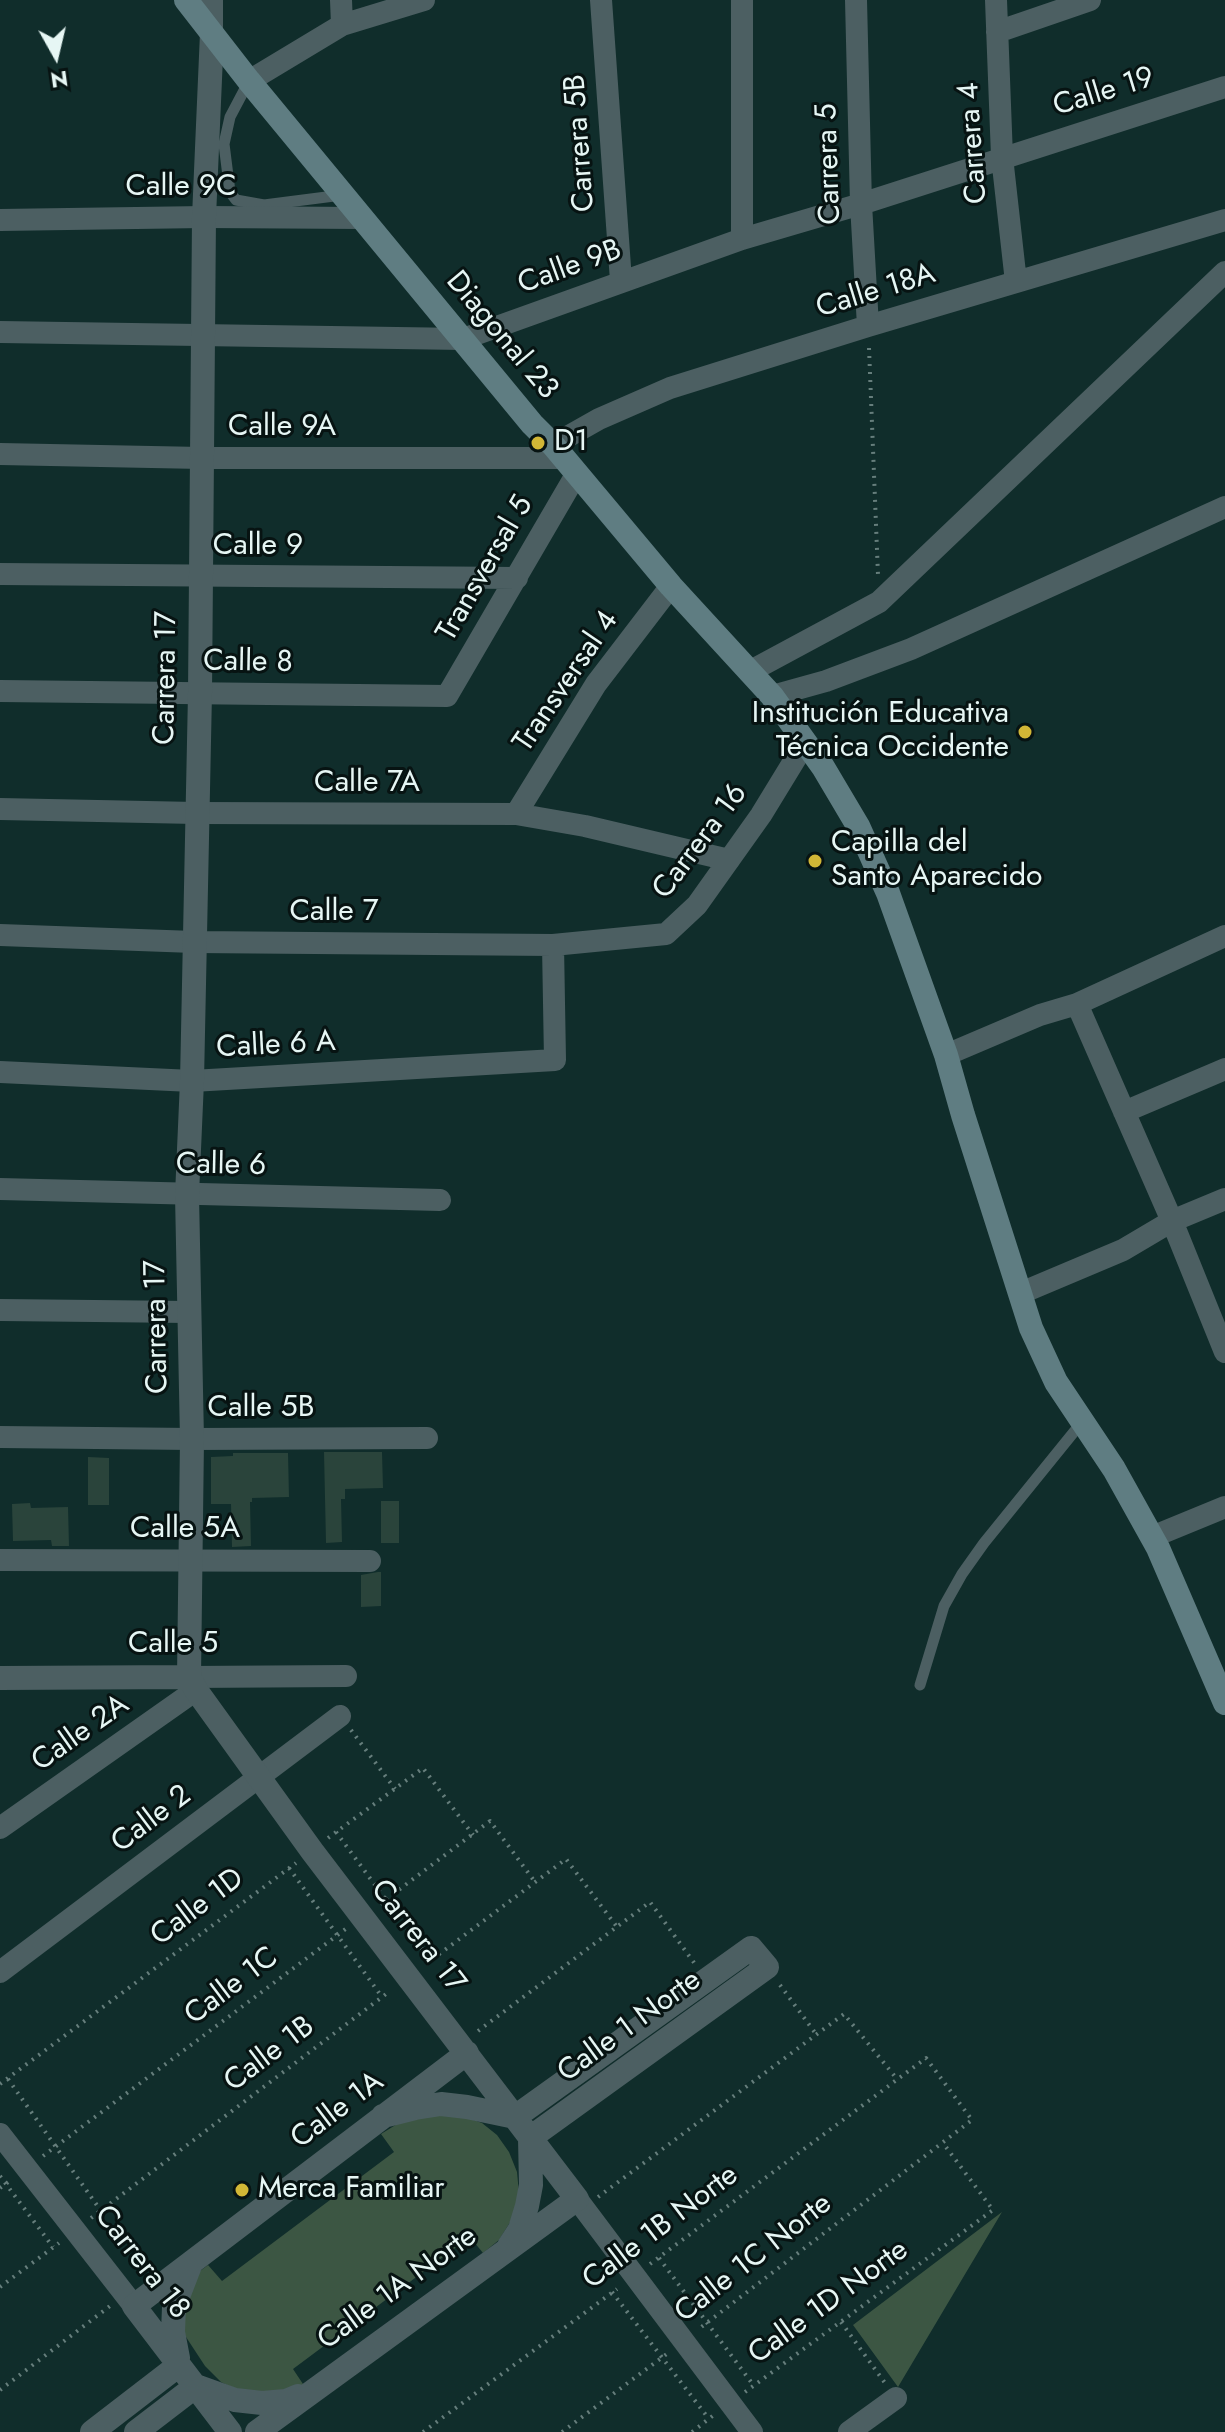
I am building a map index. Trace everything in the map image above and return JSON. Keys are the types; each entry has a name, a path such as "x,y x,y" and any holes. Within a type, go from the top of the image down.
{"main road":[{"name":"Diagonal 23","path":"186,0 342,195 532,424 565,458 671,586 772,696 823,767 858,826 888,893 946,1055 1031,1328 1056,1382 1137,1507 1181,1598 1225,1703"}],"street":[{"path":"212,0 212,33"},
{"path":"341,0 342,25"},
{"path":"249,81 342,25 424,0"},
{"name":"Carrera 5B","path":"601,0 621,281"},
{"path":"742,0 742,239"},
{"name":"Carrera 5","path":"856,0 861,204 868,326"},
{"name":"Carrera 4","path":"996,0 1002,157 1016,282"},
{"path":"997,32 1090,0"},
{"name":"Carrera 17","path":"212,33 204,217 200,693 187,1195 192,1439 189,1560 193,1684 361,1917 752,2432"},
{"name":"Calle 19","path":"1002,157 1225,87"},
{"name":"Calle 9B","path":"0,332 463,339 742,239 861,204 1002,157"},
{"name":"Calle 9C","path":"0,220 362,218"},
{"name":"Calle 18A","path":"565,458 599,419 670,388 1225,220"},
{"path":"749,672 879,602 1225,272"},
{"name":"Calle 9A","path":"0,454 202,458 565,458"},
{"name":"Transversal 5","path":"447,696 517,578 565,458"},
{"path":"772,696 826,681 911,649 1225,507"},
{"name":"Calle 9","path":"0,574 517,578"},
{"name":"Transversal 4","path":"516,814 596,684 671,586"},
{"name":"Calle 8","path":"0,691 447,696"},
{"name":"Carrera 16","path":"666,934 697,905 761,815 805,743"},
{"name":"Calle 7A","path":"0,809 516,814 585,826 729,860"},
{"name":"Calle 7","path":"0,935 194,942 553,945 666,934"},
{"path":"946,1055 1040,1015 1077,1004 1225,936"},
{"name":"Calle 6 A","path":"0,1072 192,1081 555,1060 553,945"},
{"path":"1077,1004 1223,1342"},
{"path":"1124,1112 1225,1069"},
{"name":"Calle 6","path":"0,1189 440,1200"},
{"path":"1021,1293 1123,1250 1172,1221 1225,1199"},
{"path":"0,1310 189,1312"},
{"name":"Calle 5B","path":"0,1437 427,1438"},
{"path":"1152,1537 1225,1507"},
{"name":"Calle 5A","path":"0,1560 370,1561"},
{"name":"Calle 5","path":"0,1678 193,1684 346,1676"},
{"name":"Calle 2A","path":"0,1828 193,1684"},
{"name":"Calle 2","path":"0,1972 340,1716"},
{"path":"383,2116 441,2104 515,2117 751,1948 767,1967"},
{"name":"Calle 1 Norte","path":"530,2138 767,1967"},
{"name":"Calle 1A","path":"130,2301 191,2262 383,2116 463,2049"},
{"name":"Carrera 18","path":"0,2134 230,2432"},
{"path":"506,2250 520,2229 527,2206 531,2185 530,2138"},
{"name":"Calle 1A Norte","path":"257,2432 506,2250 580,2203"},
{"path":"92,2432 179,2365 173,2332 174,2307 191,2262"},
{"path":"136,2432 196,2386 235,2400 262,2403 286,2401 313,2391"},
{"path":"849,2432 896,2398"}],"lane":[{"path":"249,81 230,117 224,144 230,192 236,200 264,205 342,195"},
{"path":"920,1685 944,1606 962,1574 1082,1422"}],"path":[{"path":"868,326 879,602"},
{"path":"340,1716 395,1789"},
{"name":"Calle 1D","path":"0,2084 423,1768 473,1835"},
{"name":"Calle 1C","path":"0,2188 490,1821 535,1882"},
{"path":"336,1832 431,1961"},
{"name":"Calle 1B","path":"0,2287 566,1859 617,1927"},
{"path":"289,1868 382,1997"},
{"path":"463,2049 650,1902 706,1980"},
{"path":"767,1967 816,2034"},
{"path":"580,2203 844,2014 897,2079"},
{"name":"Calle 1B Norte","path":"423,2432 926,2058 972,2120"},
{"path":"8,2079 101,2211"},
{"name":"Calle 1C Norte","path":"562,2432 972,2120"},
{"name":"Calle 1D Norte","path":"692,2432 993,2210 942,2142"},
{"path":"0,2176 53,2247"},
{"path":"659,2258 754,2386"},
{"path":"612,2292 709,2419"},
{"path":"0,2390 130,2301"},
{"path":"841,2322 896,2398"}],"green space":[{"path":"418,2115 460,2115 482,2123 497,2135 509,2152 517,2172 519,2193 512,2219 499,2240 483,2253 470,2237 293,2369 305,2387 285,2393 237,2390 221,2382 205,2366 184,2334 185,2302 196,2274 208,2265 222,2281 394,2152 381,2134"},
{"path":"1002,2212 898,2387 853,2325"}],"building":[{"path":"324,1452 382,1452 383,1488 345,1489 345,1499 341,1499 342,1542 326,1543"},
{"path":"233,1453 288,1453 289,1497 252,1498 250,1502 251,1546 232,1547 231,1504 211,1504 211,1457 233,1456"},
{"path":"88,1457 109,1458 109,1505 88,1505"},
{"path":"381,1501 399,1501 399,1543 381,1543"},
{"path":"30,1503 31,1508 68,1507 69,1546 52,1546 51,1540 13,1541 12,1504"},
{"path":"381,1572 381,1606 361,1607 361,1575"}],"place":[{"name":"D1","path":"538,443"},
{"name":"Institución Educativa Técnica Occidente","path":"1025,732"},
{"name":"Capilla del Santo Aparecido","path":"815,861"},
{"name":"Merca Familiar","path":"242,2190"}]}
